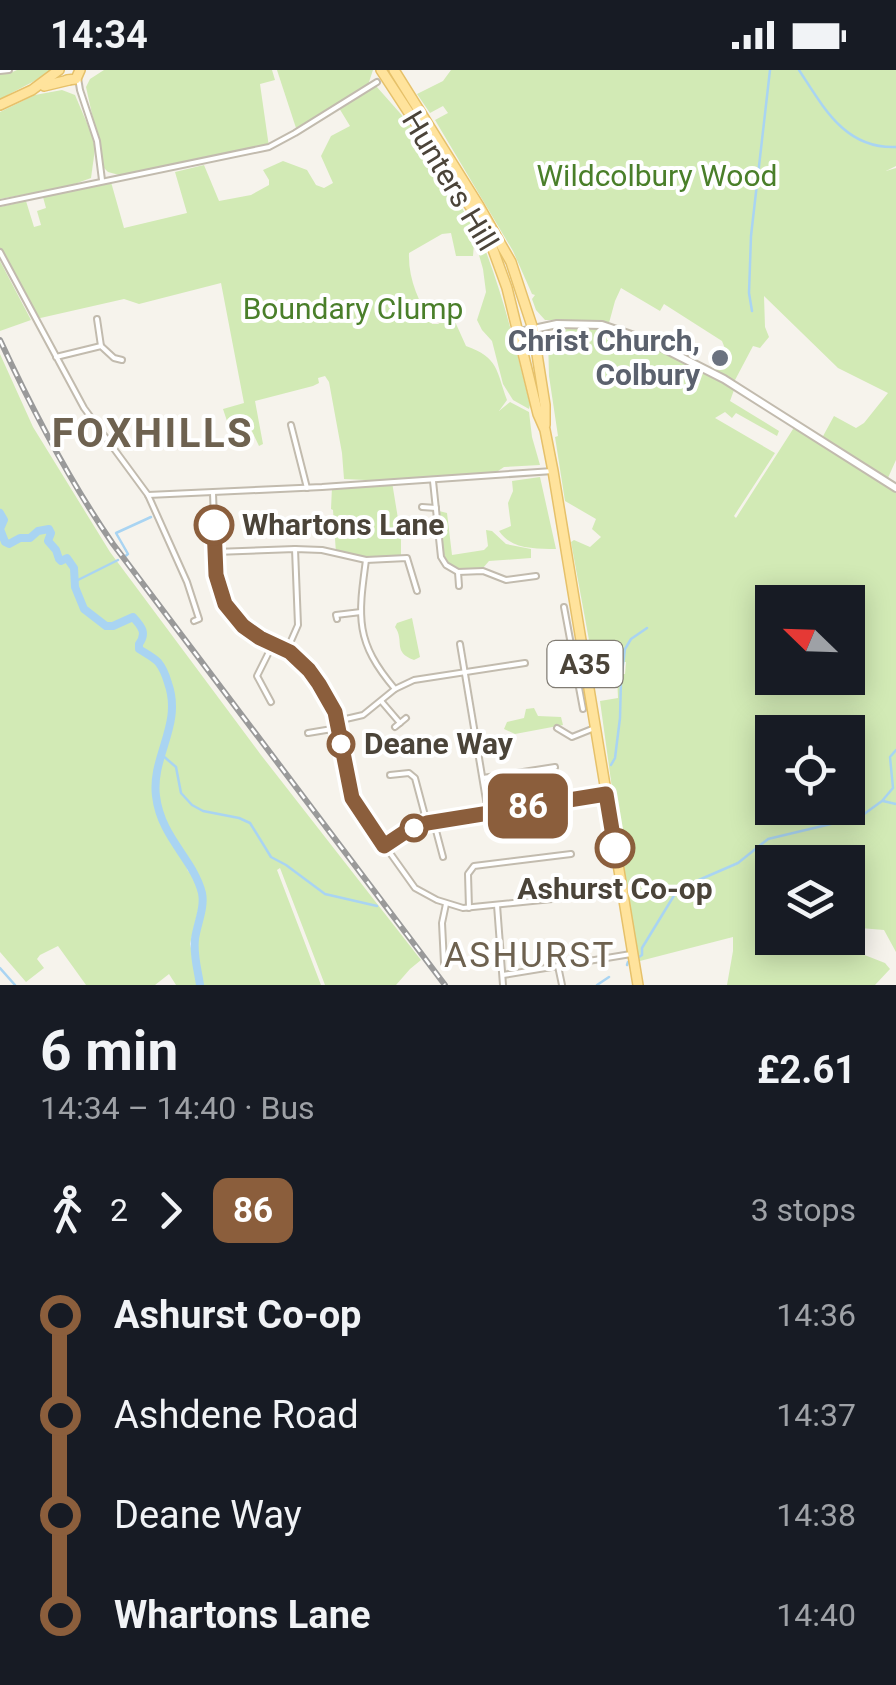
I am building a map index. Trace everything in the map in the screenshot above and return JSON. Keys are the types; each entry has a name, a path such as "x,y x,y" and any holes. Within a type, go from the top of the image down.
{"main road":[{"path":"32,90 60,70 63,77 77,75"},
{"name":"Hunters Hill","path":"381,70 484,230 500,265 538,414 546,430"},
{"name":"Hunters Hill","path":"394,70 501,242 516,274 533,329 553,471"},
{"path":"0,105 77,75"},
{"name":"A35","path":"553,471 579,656 595,728 638,985"}],"street":[{"path":"0,71 9,70"},
{"path":"77,75 97,142 102,180"},
{"path":"0,202 269,146 377,82"},
{"path":"0,252 87,413 148,495 187,582 199,619 194,620"},
{"path":"97,319 100,346 122,360"},
{"path":"520,332 557,324 602,325 650,340 760,400 896,488"},
{"path":"56,357 100,346"},
{"path":"291,425 307,488"},
{"path":"148,495 553,471"},
{"path":"433,480 441,557 446,564 458,572 483,571 506,580 536,576"},
{"path":"213,493 218,587 228,609 243,626 286,650 319,683 337,721 352,798 416,888 446,904 469,908 622,892"},
{"path":"422,506 436,508"},
{"path":"215,552 295,549 322,550 366,560 407,558 417,591"},
{"path":"286,650 298,625 295,549"},
{"path":"366,560 361,612 369,652 395,689"},
{"path":"458,572 459,586"},
{"path":"564,608 579,656 583,709"},
{"path":"336,615 361,612"},
{"path":"271,702 257,676 273,644"},
{"path":"460,644 488,812"},
{"path":"337,721 363,715 395,689 414,680 525,663"},
{"path":"382,702 400,723"},
{"path":"308,733 338,728"},
{"path":"557,728 572,737 595,728"},
{"path":"483,778 555,767"},
{"path":"390,776 409,774 415,778 443,857"},
{"path":"384,846 408,830 430,822 606,794"},
{"path":"469,908 468,874 474,866 566,853"},
{"path":"444,963 442,923 446,904"},
{"path":"498,905 503,985"},
{"path":"503,976 633,954"},
{"path":"558,966 562,985"}],"green space":[{"path":"50,70 0,99 0,73"},
{"path":"104,70 272,70 275,80 260,84 269,147 123,176 108,172 86,87 90,79"},
{"path":"277,70 373,70 368,85 296,128"},
{"name":"Wildcolbury Wood","path":"451,70 896,70 896,166 886,171 896,168 896,460 887,480 822,438 834,416 856,428 888,393 838,368 764,296 769,337 760,348 753,346 734,382 715,371 726,351 722,341 664,304 660,311 621,288 609,323 545,320 536,310 532,299 535,295 513,251 435,120 448,113 443,106 430,113 417,94 443,81"},
{"name":"Boundary Clump","path":"376,86 407,121 475,231 473,256 456,256 451,233 409,253 410,272 419,299 432,324 452,315 466,346 491,360 507,400 499,411 510,402 529,412 540,465 504,467 495,473 387,481 344,479 325,376 313,386 255,401 263,444 259,446 249,425 238,433 229,427 223,409 244,403 221,283 139,304 124,299 36,319 0,252 0,207 26,201 34,227 41,225 37,211 46,208 43,197 111,182 124,228 187,213 175,172 204,165 219,201 251,195 269,185 263,170 283,161 307,170 316,185 324,188 333,183 321,156 331,136 350,126 339,108"},
{"path":"62,90 75,95 92,135 95,149 91,178 0,199 0,112 35,95"},
{"path":"481,239 508,321 529,409 513,400 503,384 492,341 477,320 486,292 477,248"},
{"path":"0,261 31,320 0,331"},
{"path":"569,328 591,328 655,346 734,390 730,401 779,431 777,436 736,413 732,418 725,412 715,418 775,453 736,518 795,426 896,490 896,952 884,930 865,928 865,845 755,845 755,955 865,955 890,969 875,985 727,985 733,937 636,962 600,701 618,698 617,677 625,674 626,662 593,662 571,542 590,547 601,537 592,529 596,519 565,501 549,376 548,337"},
{"path":"0,354 33,427 110,552 421,960 396,985 325,985 280,868 277,870 321,985 201,985 195,942 205,900 198,876 186,861 198,886 200,902 190,944 200,985 176,985 169,974 155,985 86,985 58,946 40,955 37,959 44,968 26,982 0,952"},
{"path":"540,477 556,549 517,545 499,531 511,526 508,503 512,481"},
{"path":"392,482 401,559 377,561 336,553 332,487"},
{"path":"439,511 447,513 452,555 484,550 488,546 486,530 506,544 531,549 531,558 489,561 483,568 452,566 442,545"},
{"path":"412,618 420,657 414,660 401,650 395,627"},
{"path":"534,708 538,716 561,717 563,725 515,734 504,729 507,722 524,718 526,709"}],"waterway":[{"path":"752,311 751,236 770,70"},
{"path":"799,70 827,112 849,134 878,146 896,147"},
{"path":"0,513 4,520 0,529 9,544 49,529 48,541 59,559 67,558 74,568 75,587 84,609 106,626 133,617 143,633 139,649 158,662 164,672 172,713 158,767 156,796 164,824 202,893 195,945 200,985"},
{"path":"123,558 128,554 116,533 151,517"},
{"path":"74,582 118,560"},
{"path":"611,765 620,718 625,649 631,639 647,628"},
{"path":"639,957 678,889 738,863 768,839 860,817 882,801 893,788 890,757 896,750"},
{"path":"162,755 176,767 181,793 192,805 250,823 271,857 325,894 377,906"},
{"path":"883,801 896,804"},
{"path":"0,968 15,985"},
{"path":"597,985 609,977"}],"railway":[{"path":"0,340 52,444 113,544 445,985"}],"bus line":[{"name":"86","path":"214,525 216,575 225,604 243,626 290,652 319,684 335,712 352,798 384,846 427,823 606,794 615,848"}],"place":[{"name":"Christ Church, Colbury","path":"720,358"},
{"name":"Whartons Lane","path":"214,525"},
{"name":"Deane Way","path":"341,744"},
{"name":"Ashurst Co-op","path":"615,848"}],"district":[{"name":"FOXHILLS","path":"153,433"},
{"name":"ASHURST","path":"530,955"}]}
